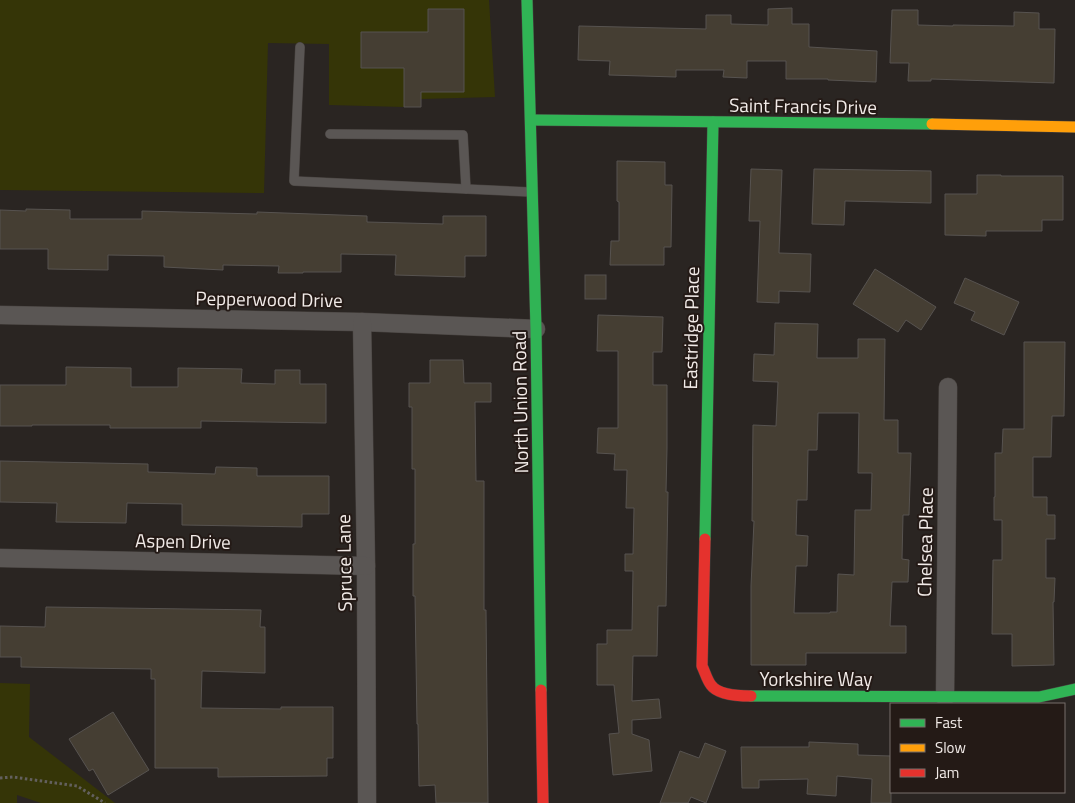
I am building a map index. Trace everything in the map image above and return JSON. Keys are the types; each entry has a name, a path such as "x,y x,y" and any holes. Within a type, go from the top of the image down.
{"street":[{"name":"North Union Road","path":"527,0 536,329 543,803"},
{"name":"Saint Francis Drive","path":"531,120 1075,127"},
{"name":"Eastridge Place","path":"705,535 713,122"},
{"name":"Pepperwood Drive","path":"0,315 362,322 536,329"},
{"name":"Spruce Lane","path":"362,322 367,803"},
{"name":"Chelsea Place","path":"945,698 948,387"},
{"name":"Yorkshire Way","path":"705,535 702,666 710,685 717,691 739,696 945,698 1039,697 1075,689"},
{"name":"Aspen Drive","path":"0,558 366,566"}],"lane":[{"path":"300,47 294,182 532,192"},
{"path":"330,134 463,135 466,189"}],"path":[{"path":"0,778 13,777 78,786 104,803"}],"shaded area":[{"path":"0,0 489,0 495,97 421,99 421,92 464,91 464,9 428,32 361,32 361,68 404,68 404,107 329,105 329,44 268,43 264,193 0,190"},
{"path":"0,683 30,684 29,737 115,803 41,803 17,795 17,803 0,803"}],"building":[{"path":"792,8 792,24 809,24 809,47 877,51 876,82 786,79 786,61 747,61 747,78 723,77 724,70 676,70 676,77 609,75 610,61 578,60 579,26 706,29 706,15 731,15 731,24 768,25 768,9"},
{"path":"428,9 464,9 464,92 421,92 421,107 404,107 404,68 361,68 361,32 428,32"},
{"path":"892,10 918,10 918,25 953,26 1014,26 1014,12 1039,13 1039,29 1055,29 1054,83 931,79 931,81 908,81 909,63 890,63"},
{"path":"617,161 665,162 665,185 672,185 671,247 664,247 664,265 610,265 611,241 619,241"},
{"path":"751,169 782,170 779,253 811,254 810,292 779,291 779,303 757,302 760,221 749,221"},
{"path":"814,169 931,171 931,203 845,201 844,225 812,224"},
{"path":"977,175 1063,176 1063,220 1042,220 1042,231 986,231 986,236 945,235 945,194 977,194"},
{"path":"26,209 70,210 70,219 142,219 142,211 257,214 257,212 367,216 367,222 443,224 443,216 486,216 486,256 465,256 465,277 395,275 396,255 341,254 341,272 278,273 279,266 223,265 223,270 164,267 164,256 108,255 108,270 48,269 48,249 0,249 0,210 26,211"},
{"path":"875,269 936,307 921,330 906,320 898,332 853,304"},
{"path":"585,275 606,275 606,299 585,299"},
{"path":"965,278 1019,302 1004,335 971,320 975,312 954,303"},
{"path":"598,315 663,317 662,352 653,352 653,385 667,385 666,606 658,606 657,656 633,656 632,701 659,699 661,718 632,720 632,734 649,740 652,771 613,775 609,734 619,733 614,685 597,685 597,644 607,644 607,630 632,630 633,571 625,571 625,554 633,554 634,508 626,508 627,470 614,470 615,454 597,453 598,428 618,428 618,351 597,351"},
{"path":"775,323 818,324 817,358 858,358 858,339 885,339 884,420 898,420 898,453 911,453 909,515 903,515 902,559 909,560 908,582 892,582 890,626 906,626 906,653 806,653 806,665 751,665 751,586 754,521 752,521 753,425 776,426 778,382 753,381 754,354 774,355","holes":["818,413 859,413 858,473 872,473 871,510 855,510 854,575 838,574 837,612 794,613 796,566 807,566 808,536 796,535 797,500 807,500 808,450 817,450"]},
{"path":"1024,342 1065,342 1064,416 1052,416 1051,457 1033,457 1033,497 1047,497 1047,515 1055,515 1055,539 1046,539 1046,578 1055,578 1053,602 1054,665 1012,666 1012,634 992,634 993,560 1002,560 1002,520 994,520 995,453 1002,453 1003,429 1024,429"},
{"path":"430,360 463,360 464,383 491,383 491,402 475,402 476,481 484,481 484,610 486,610 488,803 436,803 435,785 419,786 415,596 413,596 415,469 412,469 412,407 409,407 409,383 430,383"},
{"path":"66,367 131,368 131,387 178,387 178,368 242,369 241,383 275,384 275,370 300,370 300,384 326,384 326,423 201,421 201,428 110,428 110,425 0,426 0,385 66,385"},
{"path":"0,461 148,464 148,472 215,474 216,467 257,468 257,476 329,476 329,514 302,514 302,527 182,525 182,504 127,503 126,523 56,522 57,503 0,502"},
{"path":"46,607 261,610 260,627 265,627 265,673 202,671 201,708 281,709 281,707 333,707 333,758 327,758 327,776 218,777 218,768 155,768 155,679 151,679 151,669 21,667 21,657 0,657 0,626 45,627"},
{"path":"113,712 149,770 108,795 93,769 89,771 69,739"},
{"path":"809,742 858,744 858,755 890,756 891,803 871,803 872,779 837,776 836,796 807,794 808,779 759,780 759,788 742,788 741,747 809,747"},
{"path":"705,743 726,751 706,803 691,797 688,803 660,803 680,751 699,758"}],"traffic: fast":[{"path":"527,0 536,329 541,690"},
{"path":"531,120 932,124"},
{"path":"705,539 713,122"},
{"path":"751,696 1039,697 1075,689"}],"traffic: slow":[{"path":"932,124 1075,127"}],"traffic: jam":[{"path":"705,539 702,666 708,681 714,688 729,694 751,696"},
{"path":"541,690 543,803"}]}
